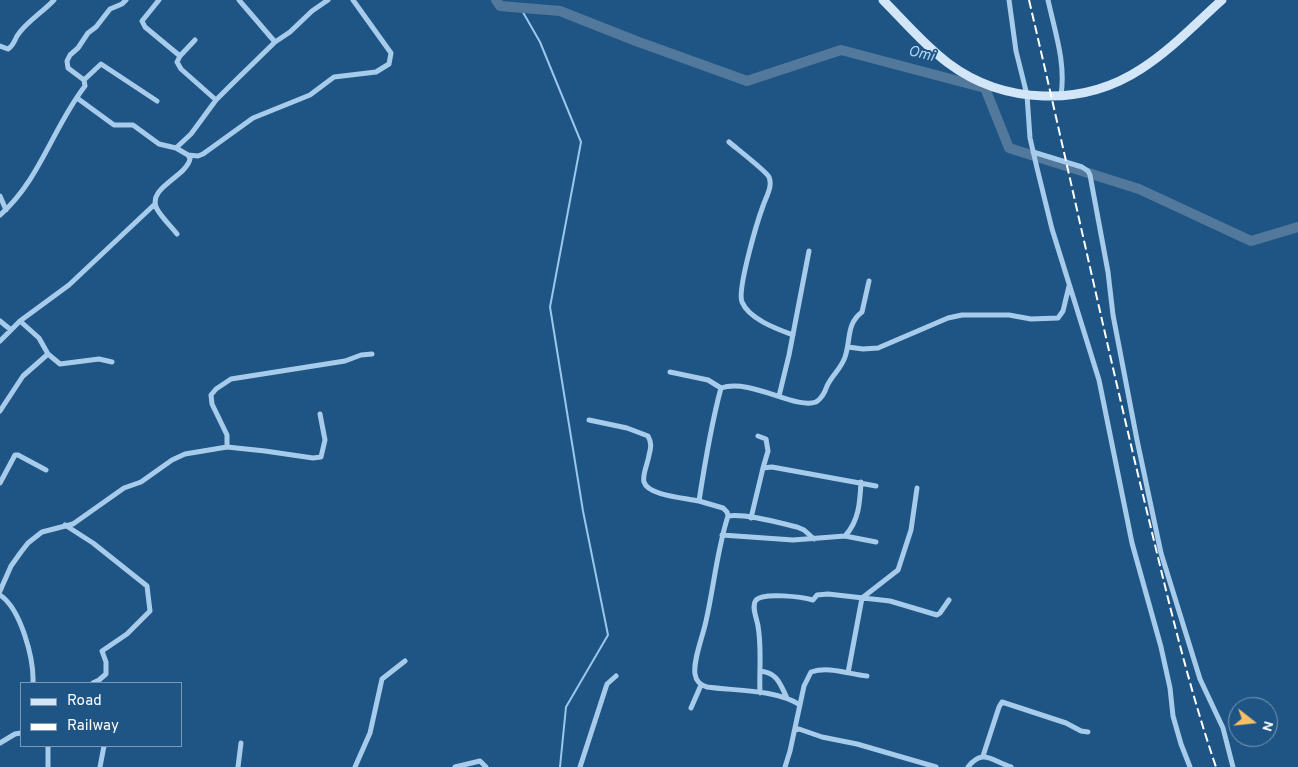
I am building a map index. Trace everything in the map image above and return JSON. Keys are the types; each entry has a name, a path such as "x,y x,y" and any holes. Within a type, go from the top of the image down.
{"main road":[{"path":"883,0 940,57 958,70 988,85 1010,92 1027,95 1061,96 1099,89 1120,81 1140,70 1159,56 1222,0"}],"street":[{"path":"0,46 8,49 11,47 18,34 54,0"},
{"path":"0,215 6,210 37,169 62,119 85,86 84,80 68,68 67,61 70,55 78,48 88,33 106,16 110,8 122,4 126,0"},
{"path":"159,0 142,21 145,27 180,56"},
{"path":"239,0 274,42"},
{"path":"176,148 190,134 216,100 274,42 290,32 312,11 328,0"},
{"path":"78,98 114,126 133,125 159,144 176,148 188,155 204,154 253,118 310,95 334,77 376,72 389,64 390,53 353,0"},
{"path":"1009,0 1016,51 1027,95 1030,138 1033,152 1052,228 1099,380 1132,543 1161,647 1170,688 1173,716 1190,767"},
{"path":"1048,0 1062,61 1064,80 1061,96"},
{"path":"195,40 177,62 181,69 216,100"},
{"path":"84,80 102,64 157,101"},
{"path":"729,142 763,170 770,182 769,191 762,206 740,294 742,303 759,319 792,335"},
{"path":"1033,152 1082,167 1090,175 1108,272 1113,314 1161,553 1200,679 1223,728 1233,767"},
{"path":"177,234 155,204 160,190 187,166 190,159 188,155"},
{"path":"0,196 6,210"},
{"path":"0,341 20,321 69,285 155,204"},
{"path":"779,396 809,251"},
{"path":"670,372 708,380 721,388 735,385 794,401 816,402 825,391 831,378 841,367 848,347 851,324 854,317 862,312 869,281"},
{"path":"848,347 878,348 948,318 962,315 1009,315 1031,319 1058,318 1063,311 1070,284"},
{"path":"0,321 11,330"},
{"path":"20,321 39,338 48,354 60,364 99,359 112,362"},
{"path":"0,410 23,376 48,354"},
{"path":"227,447 228,435 212,404 211,395 216,389 231,379 346,361 361,355 372,354"},
{"path":"699,500 711,426 721,388"},
{"path":"0,591 12,566 28,543 42,532 73,524 124,488 146,480 172,460 185,454 227,447 265,450 313,458 321,457 325,440 320,414"},
{"path":"588,420 621,426 648,436 651,443 644,475 645,485 648,488 662,494 699,500 723,508 727,512 728,516 722,535 706,622 694,667 695,676 701,685 787,698 800,705"},
{"path":"751,518 768,452 766,439 758,436"},
{"path":"0,483 15,456 18,455 46,470"},
{"path":"763,468 772,466 876,486"},
{"path":"845,536 852,527 858,512 861,482"},
{"path":"848,673 862,598 898,570 912,530 916,488"},
{"path":"728,516 735,515 797,527 804,530 814,540"},
{"path":"65,525 93,543 147,586 150,611 127,634 102,651 106,662 106,674 95,682"},
{"path":"722,535 793,540 814,540 845,536 876,542"},
{"path":"760,693 759,632 754,609 755,601 758,598 779,596 813,600 817,595 828,594 890,601 933,615 940,613 949,600"},
{"path":"0,595 6,599 21,627 31,662 33,682"},
{"path":"355,767 370,733 382,679 405,661"},
{"path":"785,767 806,680 811,672 829,670 867,676"},
{"path":"760,671 773,674 787,698"},
{"path":"580,767 607,684 616,676"},
{"path":"691,708 701,685"},
{"path":"983,756 998,707 1002,702 1088,732"},
{"path":"795,730 800,729 822,737 857,744 936,767"},
{"path":"0,743 8,737 20,733"},
{"path":"238,767 241,743"},
{"path":"48,747 48,767"},
{"path":"100,767 104,747"},
{"path":"968,767 976,758 983,756 1011,767"},
{"path":"454,767 480,762 486,767"}],"waterway":[{"name":"Omi","path":"496,0 500,6 560,11 747,81 841,50 985,88 1009,148 1139,189 1251,241 1298,227"},
{"path":"520,7 540,42 581,142 550,307 583,511 608,635 566,707 560,767"}],"railway":[{"path":"1029,0 1141,487 1194,698 1216,767"}]}
